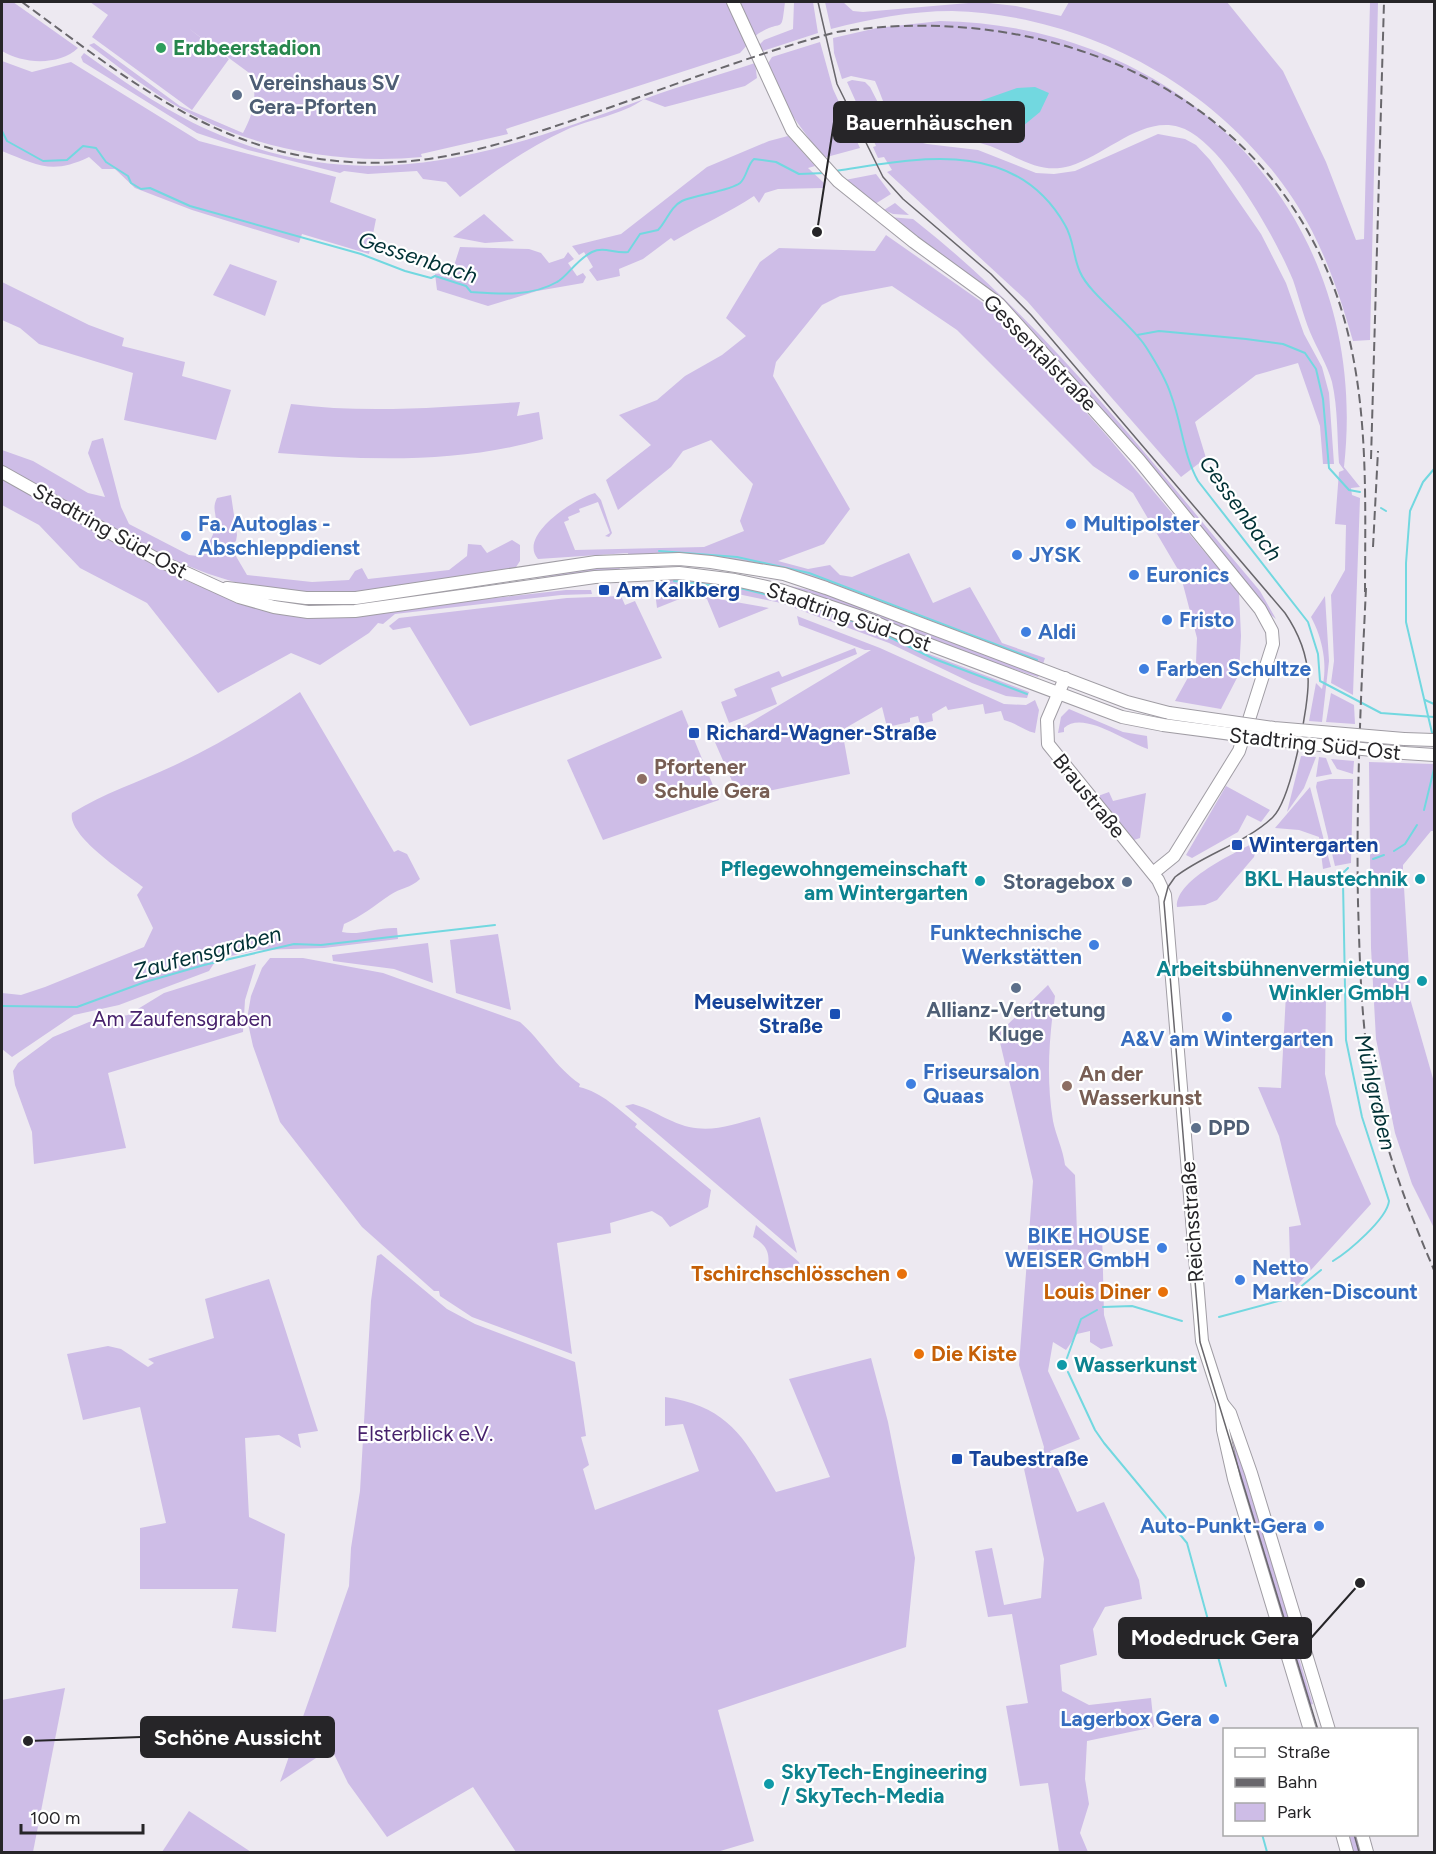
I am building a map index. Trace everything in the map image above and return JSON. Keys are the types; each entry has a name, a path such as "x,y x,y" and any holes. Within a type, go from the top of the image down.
{"main road":[{"name":"Gessentalstraße","path":"733,2 792,130 838,181 914,242 999,304 1139,460 1260,609 1272,631 1270,658 1239,751 1174,856"},
{"name":"Stadtring Süd-Ost","path":"2,472 160,561 255,604 292,610 332,612 387,608 603,576 662,573 710,577 780,590 822,603 1122,717 1163,725 1300,743 1434,755"},
{"name":"Stadtring Süd-Ost","path":"220,587 306,597 356,598 596,562 680,559 711,562 784,574 1145,708 1274,728 1434,740"},
{"name":"Braustraße","path":"1065,678 1046,728 1048,744 1153,873 1165,895"},
{"path":"1131,848 1146,858 1159,860 1174,856"},
{"path":"1153,873 1174,856"},
{"path":"1165,895 1174,856"},
{"name":"Reichsstraße","path":"1165,895 1202,1341 1222,1402 1223,1430 1234,1479 1309,1727"},
{"name":"Reichsstraße","path":"1222,1402 1230,1413 1251,1473 1327,1724"},
{"path":"1309,1727 1327,1724"},
{"path":"1343,1836 1347,1852"},
{"path":"1363,1836 1367,1852"}],"green space":[{"path":"2,2 13,2 78,48 61,58 41,61 20,59 2,51"},
{"path":"90,2 785,2 782,23 758,34 740,53 506,129 508,134 421,154 422,157 390,159 357,158 292,150 230,132 200,119 150,90 89,45 94,43 180,106 243,133 254,105 252,75 188,28 229,59 192,110 92,37 108,15"},
{"path":"794,2 813,2 818,33 760,52 758,46 764,40 793,29"},
{"path":"825,2 843,2 853,11 863,12 980,2 1016,6 1061,16 1069,2 1227,2 1283,71 1326,162 1356,240 1364,239 1370,2 1378,2 1370,340 1353,341 1335,285 1318,244 1283,184 1247,142 1206,105 1161,73 1112,48 1060,29 1007,16 952,11 921,12 831,29"},
{"path":"940,21 1029,31 1111,57 1183,98 1245,152 1293,217 1327,292 1345,376 1344,467 1360,487 1351,488 1352,495 1360,498 1353,695 1331,683 1334,661 1331,595 1345,570 1346,525 1335,524 1339,472 1344,470 1339,463 1334,392 1293,280 1261,217 1246,193 1212,150 1195,135 1179,127 1165,125 1151,127 1083,161 1070,166 1046,168 980,143 926,139 906,132 890,117 875,81 851,76 842,79 834,53 833,38 877,28"},
{"path":"820,42 833,89 860,148 823,158 789,111 767,65 772,57"},
{"path":"84,53 150,98 202,127 277,154 331,164 384,166 436,161 540,136 644,99 635,105 576,126 538,144 460,197 446,182 423,179 417,171 368,174 344,171 340,173 248,150 197,133 83,62 81,57"},
{"path":"2,61 32,72 71,62 199,141 336,177 330,202 376,219 369,254 302,234 299,243 192,210 135,188 115,169 102,169 89,157 65,166 54,167 35,164 2,151"},
{"path":"755,63 757,78 745,86 665,107 644,99"},
{"path":"852,80 865,82 870,87 891,128 907,139 927,144 978,150 1036,173 1054,174 1075,171 1158,134 1185,139 1196,145 1210,160 1261,234 1286,283 1304,334 1322,367 1329,393 1334,464 1323,464 1320,426 1298,363 1256,375 1195,422 1206,458 1181,477 1027,301 887,172 892,170 884,157 878,158 873,147 876,146 847,82"},
{"path":"788,136 815,166 808,168 824,183 824,188 778,189 765,193 759,203 754,196 674,241 671,238 643,259 619,269 620,276 597,281 589,270 593,267 584,252 579,255 572,246 621,234 707,167 769,141"},
{"path":"876,174 891,194 875,204 845,180"},
{"path":"895,203 909,215 893,214 884,210"},
{"path":"484,214 514,241 485,243 453,237"},
{"path":"889,217 913,219 918,223 966,263 1056,352 1139,446 1260,591 1276,619 1267,612 1031,334"},
{"path":"886,235 999,314 1108,437 1239,593 1241,636 1239,674 1221,709 1175,701 1196,663 1197,638 1180,573 1133,493 1093,466 957,330 892,286 840,296 822,305 776,362 773,376 850,509 824,544 778,561 808,569 830,565 840,575 852,577 909,553 933,603 970,587 1002,643 1045,658 1043,664 821,582 628,555 628,553 538,559 534,549 535,539 542,529 563,510 595,493 601,500 612,533 609,537 605,536 610,533 598,502 579,509 580,512 568,517 569,520 564,522 575,550 704,547 744,531 740,521 753,484 711,440 683,451 671,467 618,510 606,480 651,445 619,415 657,400 685,376 722,355 746,336 726,318 760,262 779,248 875,251"},
{"path":"460,247 529,249 541,253 549,263 564,258 568,252 574,259 568,263 577,276 583,273 586,277 583,283 537,291 488,306 437,290 435,274 452,272"},
{"path":"230,264 277,281 265,316 213,295"},
{"path":"2,282 89,325 124,338 122,346 185,362 182,376 231,390 216,440 124,420 133,373 39,344 20,328 2,320"},
{"path":"520,402 517,416 539,412 543,439 478,453 412,458 278,453 291,404 377,409"},
{"path":"103,438 121,507 129,524 189,555 197,556 212,536 216,522 214,507 217,498 231,495 237,535 236,541 230,546 247,575 312,582 349,580 355,571 362,568 368,579 449,570 467,556 468,544 481,545 487,553 512,540 520,545 520,561 514,570 393,590 343,595 275,591 233,582 153,551 2,467 2,450 33,461 88,493 105,497 88,453 92,441"},
{"path":"2,479 173,575 244,605 279,612 432,605 566,590 591,590 592,594 561,595 395,614 383,624 378,623 369,633 320,665 291,653 218,693 147,603 80,568 39,525 2,505"},
{"path":"619,565 620,570 533,578"},
{"path":"652,568 722,572 824,593 1040,673 1038,677 939,645 877,617 773,583"},
{"path":"669,579 723,584 768,592 878,628 929,654 1029,692 1027,698 1006,696 972,683 889,643 781,603 728,592 659,584"},
{"path":"655,592 707,597 769,608 719,628 707,599 687,596 657,608"},
{"path":"621,596 625,605 635,601 662,658 470,726 410,627 393,630 389,626 399,618 567,598"},
{"path":"1325,596 1329,661 1322,722 1309,721 1316,683 1322,689 1324,680 1321,643 1311,617"},
{"path":"797,616 880,648 1004,704 1026,705 1035,700 1039,710 1035,733 1004,720 1001,711 985,714 983,704 948,710 946,706 932,714 933,721 920,724 918,716 910,718 910,722 887,727 882,707 842,730 850,774 739,797 714,740 728,736 871,650 865,650 799,625"},
{"path":"855,648 857,654 771,688 777,704 729,723 721,702 737,696 734,689 779,671 782,677"},
{"path":"300,692 394,852 398,850 407,854 420,879 344,924 342,932 355,933 397,928 398,939 324,948 258,950 217,959 209,971 119,1005 74,1015 12,1057 2,1049 2,993 21,995 144,947 153,928 137,895 143,887 88,843 73,822 72,813 96,799 206,750"},
{"path":"1331,693 1354,705 1355,724 1326,722"},
{"path":"1069,709 1123,732 1147,736 1148,749 1105,729 1082,723 1072,723 1064,728 1064,732 1058,733 1061,717"},
{"name":"Pfortener Schule Gera","path":"682,710 719,800 603,840 567,760"},
{"path":"1301,756 1316,757 1304,788 1287,812"},
{"path":"1319,757 1326,758 1332,774 1316,777"},
{"path":"1331,759 1354,761 1353,774 1337,769"},
{"path":"1369,762 1434,764 1434,831 1431,831 1403,865 1403,871 1411,1002 1434,1082 1434,1228 1412,1184 1395,1133 1376,1039 1371,948"},
{"path":"1330,779 1353,779 1351,863 1335,866 1316,787 1317,782"},
{"path":"1226,786 1270,810 1261,822 1247,815 1238,832 1192,858 1186,855"},
{"path":"1310,787 1331,867 1323,869 1319,837 1299,830 1275,828"},
{"path":"1109,792 1113,801 1146,793 1140,838 1134,840 1098,796"},
{"path":"1265,837 1256,849 1254,857 1217,900 1205,905 1177,907 1179,896 1198,876 1227,857"},
{"path":"498,934 511,1010 456,993 450,940"},
{"path":"428,943 433,983 394,969 333,961 332,955"},
{"path":"270,958 303,958 383,973 520,1022 563,1070 580,1084 579,1087 603,1097 617,1107 637,1124 635,1127 711,1190 708,1207 670,1227 662,1217 652,1211 610,1223 611,1233 557,1243 572,1354 472,1317 440,1296 439,1291 434,1291 362,1227 280,1122 253,1046 247,1019 251,996 262,968"},
{"name":"Am Zaufensgraben","path":"256,964 245,1000 243,1032 108,1073 126,1148 34,1164 32,1132 15,1085 13,1071 18,1063 53,1037 89,1022 128,1015 164,993"},
{"path":"1048,985 1055,996 1049,1058 1053,1121 1065,1165 1075,1175 1077,1233 1102,1230 1104,1315 1113,1346 1101,1349 1090,1342 1090,1331 1077,1334 1066,1350 1053,1342 1048,1371 1080,1439 1050,1451 1077,1512 1104,1502 1139,1580 1142,1599 1105,1607 1093,1629 1097,1655 1060,1665 1062,1691 1089,1705 1151,1698 1154,1727 1087,1741 1085,1779 1089,1804 1080,1833 1088,1852 1059,1852 1048,1783 1020,1786 1006,1706 1028,1703 1012,1614 988,1617 975,1551 992,1548 1004,1605 1041,1598 1044,1559 1024,1469 1042,1459 1044,1447 1019,1365 1033,1181 998,1034"},
{"path":"1286,994 1326,997 1325,1074 1336,1124 1371,1204 1291,1292 1289,1227 1301,1225 1279,1136 1258,1087 1281,1088"},
{"path":"633,1104 684,1126 695,1128 716,1128 760,1117 797,1253 625,1106"},
{"path":"756,1225 799,1262 800,1267 768,1269 766,1250 762,1243 753,1237"},
{"name":"Elsterblick e.V.","path":"381,1254 447,1309 475,1324 575,1362 586,1436 581,1437 589,1465 583,1469 595,1510 699,1471 683,1424 665,1426 665,1397 687,1402 721,1417 733,1428 755,1456 776,1492 830,1477 789,1379 871,1358 888,1422 915,1558 906,1647 718,1710 754,1841 717,1852 516,1852 473,1787 387,1837 348,1783 331,1748 280,1782 349,1586 351,1548 360,1491 371,1301 377,1256"},
{"path":"269,1279 318,1431 298,1434 301,1448 279,1435 245,1438 249,1517 285,1534 276,1632 232,1628 238,1589 140,1589 140,1528 166,1523 140,1407 83,1420 67,1354 108,1346 121,1349 148,1367 154,1363 148,1359 214,1338 205,1299"},
{"path":"1227,1412 1298,1637 1285,1641 1236,1480 1225,1416"},
{"path":"1294,1642 1313,1704 1308,1706 1286,1645"},
{"path":"65,1688 33,1852 2,1852 2,1700"},
{"path":"189,1811 251,1852 162,1852"},
{"path":"1345,1836 1359,1836 1365,1852 1351,1852"}],"water":[{"path":"1035,87 1049,93 1040,112 1023,126 1023,142 989,133 974,126 981,113 980,101 1017,88"}],"waterway":[{"name":"Gessenbach","path":"2,131 7,141 43,161 67,160 83,146 96,148 106,162 128,176 131,183 141,189 150,188 190,206 361,254 405,271 431,278 435,276 466,286 471,292 515,293 537,290 561,280 581,259 596,250 628,252 640,234 658,230 674,207 682,201 740,183 754,159 776,162 799,174 825,173"},
{"name":"Gessenbach","path":"836,171 932,159 963,160 992,166 1020,178 1044,197 1068,231 1080,272 1085,281 1139,338 1160,370 1171,395 1189,460 1198,481 1308,622 1318,654 1320,681 1381,713 1434,717"},
{"path":"1137,335 1159,331 1246,339 1283,344 1305,353 1316,369 1323,399 1329,468 1349,490 1360,492"},
{"name":"Mühlgraben","path":"1433,737 1406,622 1406,563 1410,511 1423,482 1434,469"},
{"path":"1381,508 1386,511"},
{"path":"659,551 737,557 809,573 1037,660"},
{"path":"674,581 744,589 800,603 867,626 932,658 1027,694"},
{"name":"Mühlgraben","path":"1425,700 1434,704"},
{"name":"Mühlgraben","path":"1424,810 1434,769"},
{"name":"Mühlgraben","path":"1394,851 1405,844 1417,825"},
{"name":"Mühlgraben","path":"1373,859 1384,855"},
{"name":"Mühlgraben","path":"1333,1261 1357,1243 1374,1226 1382,1217 1389,1201 1362,1117 1346,1040 1343,873 1348,868"},
{"name":"Zaufensgraben","path":"2,1006 77,1007 145,982 204,965 294,944 321,945 495,925"},
{"name":"Mühlgraben","path":"1219,1317 1286,1299 1321,1270"},
{"name":"Mühlgraben","path":"1103,1307 1132,1306 1182,1321"},
{"name":"Mühlgraben","path":"1067,1358 1081,1319 1097,1310"},
{"name":"Mühlgraben","path":"1068,1372 1095,1430 1104,1443 1187,1543 1226,1686"},
{"name":"Mühlgraben","path":"1263,1836 1267,1852"}],"tram line":[{"path":"818,2 837,84 883,177 903,199 991,274 1031,315 1285,613 1304,651 1308,690 1303,728 1293,772 1280,807 1262,826 1175,877 1168,887 1164,902 1200,1342 1317,1728"},
{"path":"1355,1836 1359,1852"}],"railway":[{"path":"22,2 136,83 214,128 257,144 302,156 350,162 411,161 471,151 559,125 743,61 837,32 916,26 995,31 1070,47 1140,75 1204,114 1260,165 1305,226 1338,299 1356,372 1361,409 1365,483 1365,595"},
{"path":"1371,459 1384,2"},
{"path":"1373,547 1378,451"},
{"path":"1366,588 1358,824 1360,973 1364,1020 1369,1066 1384,1136 1407,1204 1434,1270"}],"place":[{"name":"Erdbeerstadion","path":"161,48"},
{"name":"Vereinshaus SV Gera-Pforten","path":"237,95"},
{"name":"Bauernhäuschen","path":"817,232"},
{"name":"Multipolster","path":"1071,524"},
{"name":"Fa. Autoglas - Abschleppdienst","path":"186,536"},
{"name":"JYSK","path":"1017,555"},
{"name":"Euronics","path":"1134,575"},
{"name":"Am Kalkberg","path":"604,590"},
{"name":"Fristo","path":"1167,620"},
{"name":"Aldi","path":"1026,632"},
{"name":"Farben Schultze","path":"1144,669"},
{"name":"Richard-Wagner-Straße","path":"694,733"},
{"name":"Pfortener Schule Gera","path":"642,779"},
{"name":"Wintergarten","path":"1237,845"},
{"name":"BKL Haustechnik","path":"1420,879"},
{"name":"Pflegewohngemeinschaft am Wintergarten","path":"980,881"},
{"name":"Storagebox","path":"1127,882"},
{"name":"Funktechnische Werkstätten","path":"1094,945"},
{"name":"Arbeitsbühnenvermietung Winkler GmbH","path":"1422,981"},
{"name":"Allianz-Vertretung Kluge","path":"1016,988"},
{"name":"Meuselwitzer Straße","path":"835,1014"},
{"name":"A&V am Wintergarten","path":"1227,1017"},
{"name":"Friseursalon Quaas","path":"911,1084"},
{"name":"An der Wasserkunst","path":"1067,1086"},
{"name":"DPD","path":"1196,1128"},
{"name":"BIKE HOUSE WEISER GmbH","path":"1162,1248"},
{"name":"Tschirchschlösschen","path":"902,1274"},
{"name":"Netto Marken-Discount","path":"1240,1280"},
{"name":"Louis Diner","path":"1163,1292"},
{"name":"Die Kiste","path":"919,1354"},
{"name":"Wasserkunst","path":"1062,1365"},
{"name":"Taubestraße","path":"957,1459"},
{"name":"Auto-Punkt-Gera","path":"1319,1526"},
{"name":"Modedruck Gera","path":"1360,1583"},
{"name":"Lagerbox Gera","path":"1214,1719"},
{"name":"Schöne Aussicht","path":"28,1741"},
{"name":"SkyTech-Engineering / SkyTech-Media","path":"769,1784"}]}
